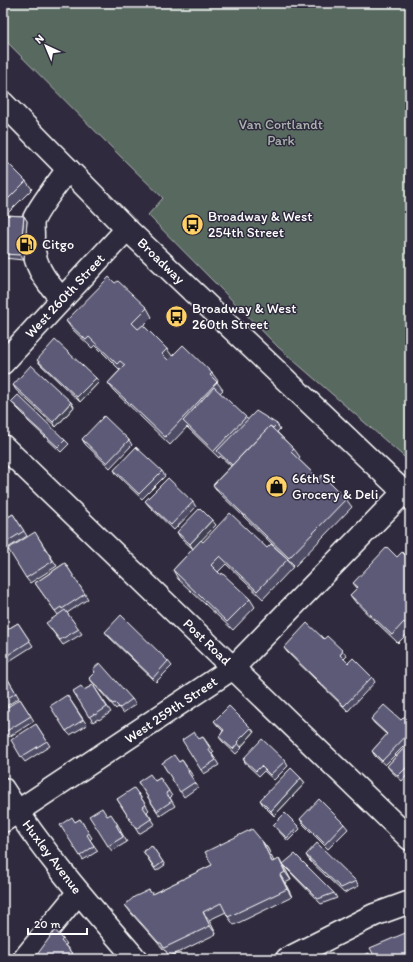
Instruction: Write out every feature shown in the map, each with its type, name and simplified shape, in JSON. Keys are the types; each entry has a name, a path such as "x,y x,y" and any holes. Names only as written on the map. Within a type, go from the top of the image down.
{"street":[{"name":"Broadway","path":"3,103 127,229 407,495"},
{"path":"62,299 41,274 32,249 33,221 68,169"},
{"name":"West 260th Street","path":"3,363 127,229"},
{"name":"Post Road","path":"3,446 410,839"},
{"name":"West 259th Street","path":"10,816 233,668 407,495"},
{"name":"Huxley Avenue","path":"3,789 10,816 136,959"},
{"path":"24,959 78,892"},
{"path":"287,959 374,914 410,902"}],"green space":[{"name":"Van Cortlandt Park","path":"3,3 410,3 410,462 278,347 148,215 163,198 3,38"}],"building":[{"path":"3,158 26,181 3,204"},
{"path":"3,215 24,216 20,255 3,254"},
{"path":"109,277 115,283 118,281 147,308 132,323 138,329 143,325 167,349 162,354 168,360 183,345 212,373 210,375 217,382 165,437 108,383 125,365 120,361 117,364 89,337 86,340 66,321"},
{"path":"55,340 96,378 77,397 37,360"},
{"path":"31,365 71,402 53,422 13,385"},
{"path":"214,387 246,417 214,451 183,421"},
{"path":"18,395 65,440 58,447 11,402"},
{"path":"256,411 277,424 273,428 270,426 232,465 217,451"},
{"path":"104,416 129,440 107,463 82,439"},
{"path":"270,426 294,449 291,452 319,479 322,475 346,499 289,558 213,485"},
{"path":"136,447 162,471 139,494 114,470"},
{"path":"168,478 193,502 171,525 145,501"},
{"path":"200,508 212,520 190,544 177,532"},
{"path":"230,513 267,548 271,544 288,559 257,591 220,556 211,565 250,599 227,622 173,570 201,540 203,542"},
{"path":"13,514 24,531 3,544 3,520"},
{"path":"35,532 53,561 26,578 8,549"},
{"path":"387,547 397,557 402,552 410,560 410,628 404,622 392,635 350,595 358,587 353,583"},
{"path":"65,563 85,594 62,609 61,607 55,611 35,583"},
{"path":"65,610 79,629 60,640 46,623"},
{"path":"121,615 168,661 153,678 105,632"},
{"path":"18,623 30,641 3,658 3,632"},
{"path":"307,623 324,639 327,636 343,651 340,655 348,663 353,658 372,677 344,706 284,648"},
{"path":"100,663 132,699 120,708 115,703 113,704 89,678 95,672 93,669"},
{"path":"6,676 16,693 3,701 3,678"},
{"path":"93,685 107,707 89,717 73,691 81,686 84,690"},
{"path":"67,695 83,720 66,731 50,706"},
{"path":"20,699 31,716 5,732 3,729 3,710"},
{"path":"384,705 401,720 406,715 410,719 410,732 382,761 372,751 387,734 371,719"},
{"path":"229,706 251,728 237,742 238,743 233,749 219,737 224,730 214,721"},
{"path":"36,724 47,741 21,757 11,740"},
{"path":"194,732 199,739 203,737 210,748 208,749 216,760 201,770 182,740"},
{"path":"262,739 285,761 270,775 261,766 256,771 243,759"},
{"path":"410,742 410,764 398,776 387,766"},
{"path":"174,755 179,762 182,760 195,782 180,792 162,763"},
{"path":"291,768 301,778 271,811 260,800"},
{"path":"150,774 155,781 160,778 169,791 166,793 172,801 157,811 138,782"},
{"path":"134,788 146,805 143,807 151,819 136,829 117,799"},
{"path":"319,799 344,824 325,844 300,819"},
{"path":"102,808 107,816 111,814 123,837 108,846 89,816"},
{"path":"285,813 298,826 287,838 273,825"},
{"path":"72,817 75,822 80,819 89,833 87,835 94,846 80,856 60,825"},
{"path":"252,829 262,841 272,862 279,859 285,872 280,875 287,889 228,917 221,903 203,912 210,926 164,948 125,905 134,897 149,890 152,894 212,865 205,852"},
{"path":"317,843 356,881 341,888 306,855"},
{"path":"152,846 163,862 155,868 143,851"},
{"path":"295,854 334,893 318,899 283,864"},
{"path":"55,930 63,939 61,941 77,959 34,959"},
{"path":"410,931 410,959 376,959 370,948"},
{"path":"369,953 372,959 355,959"}],"place":[{"name":"Broadway & West 254th Street","path":"192,224"},
{"name":"Citgo","path":"26,244"},
{"name":"Broadway & West 260th Street","path":"176,316"},
{"name":"66th St Grocery & Deli","path":"277,486"}]}
